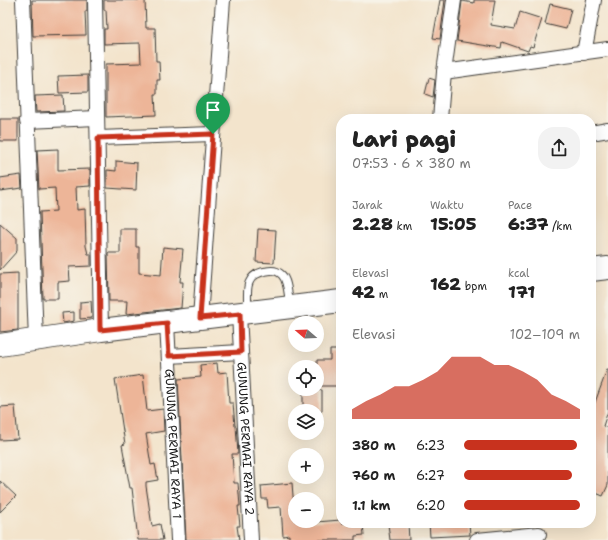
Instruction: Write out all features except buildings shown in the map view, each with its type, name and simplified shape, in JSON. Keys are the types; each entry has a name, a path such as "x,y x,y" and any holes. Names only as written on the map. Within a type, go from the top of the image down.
{"main road":[{"path":"596,269 608,268"},
{"path":"0,345 100,330 244,314 336,302"}],"street":[{"path":"23,0 36,340"},
{"path":"95,0 100,330"},
{"path":"200,318 223,0"},
{"path":"440,114 444,72 454,0"},
{"path":"584,53 594,0"},
{"path":"444,72 608,49"},
{"path":"27,121 97,118"},
{"path":"596,132 608,130"},
{"path":"98,138 213,134"},
{"name":"GUNUNG PERMAI RAYA 2","path":"244,314 241,352 251,540"},
{"name":"GUNUNG PERMAI RAYA 1","path":"167,323 178,540"},
{"path":"169,356 241,352"},
{"path":"477,540 539,534"}],"lane":[{"path":"244,314 249,281 254,274 266,271 282,274 285,279 291,308"}],"route":[{"path":"213,134 200,318 240,314 241,352 169,356 167,323 100,330 98,138 213,134"}]}
